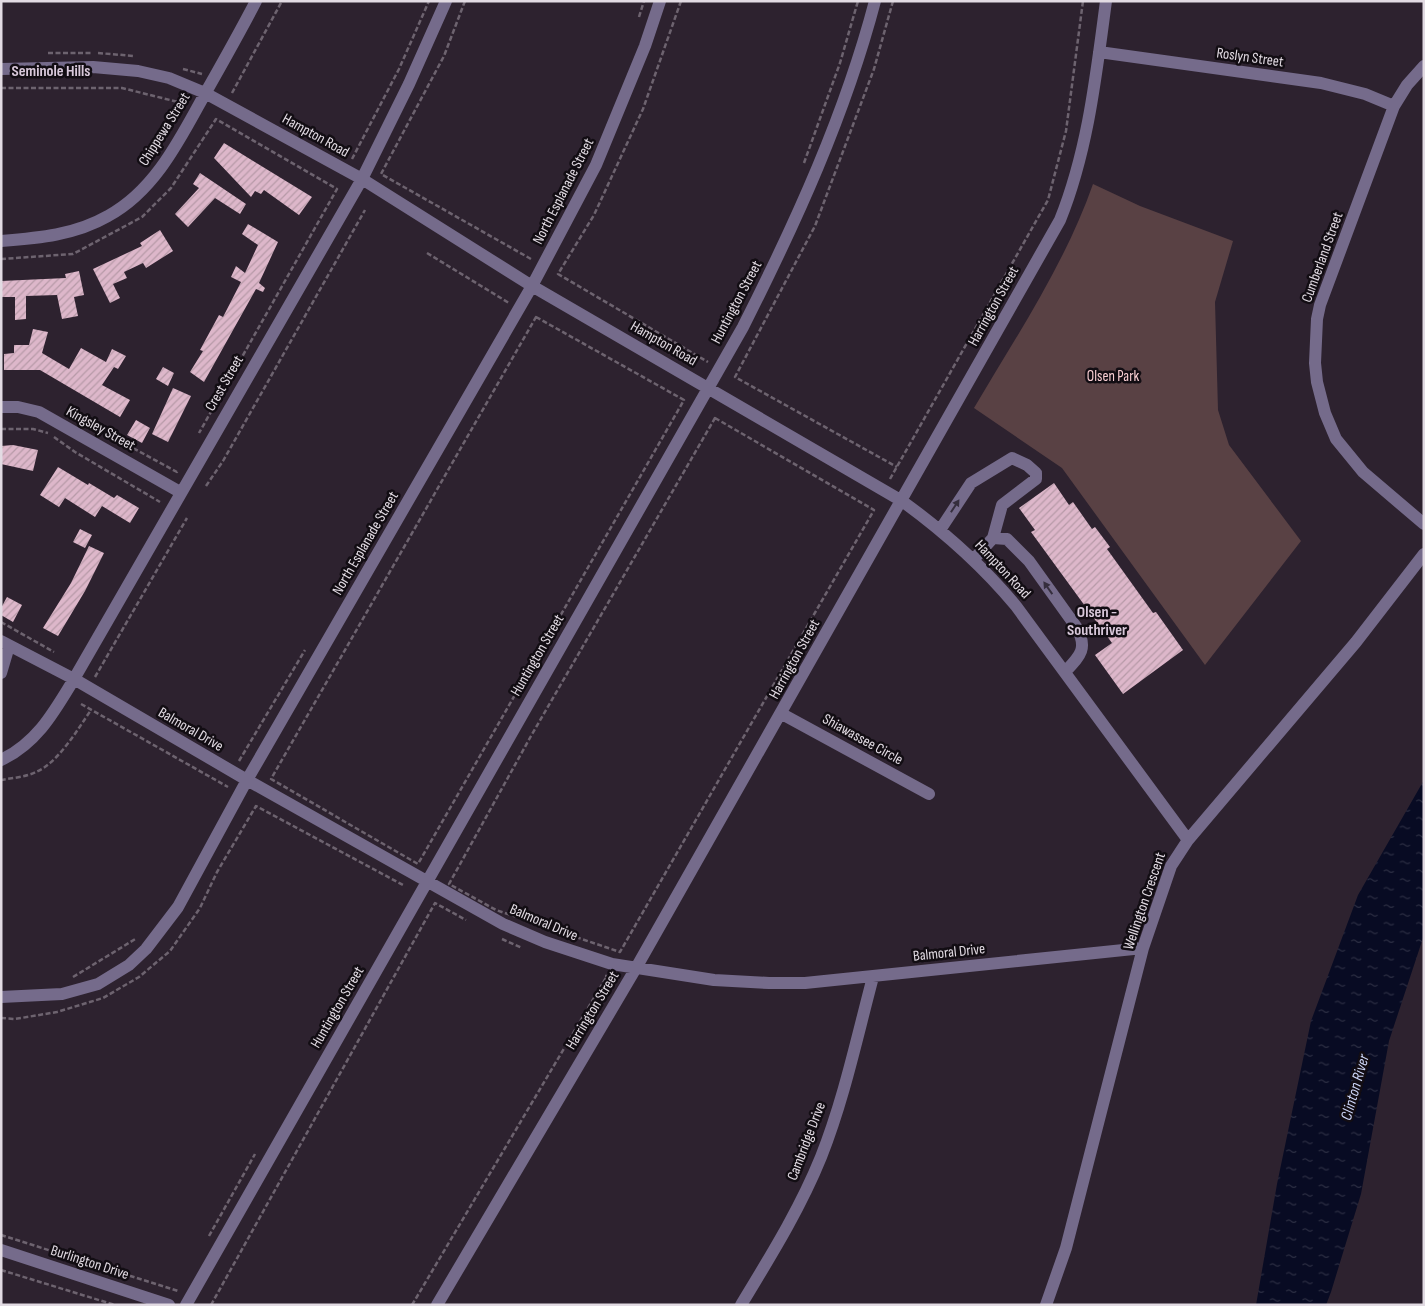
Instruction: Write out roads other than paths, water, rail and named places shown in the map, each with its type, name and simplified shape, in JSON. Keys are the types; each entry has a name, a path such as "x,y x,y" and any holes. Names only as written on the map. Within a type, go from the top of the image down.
{"street":[{"name":"Chippewa Street","path":"1,241 63,234 109,216 130,201 149,183 174,150 256,1"},
{"name":"Crest Street","path":"1,760 33,739 51,717 74,679 362,179 410,84 446,1"},
{"name":"North Esplanade Street","path":"1,997 38,996 83,989 107,979 129,965 146,949 178,906 247,780 532,286 596,165 642,54 660,1"},
{"name":"Huntington Street","path":"186,1305 747,318 802,205 834,128 875,1"},
{"name":"Harrington Street","path":"437,1305 636,968 782,714 1060,220 1079,168 1090,117 1106,1"},
{"name":"Roslyn Street","path":"1099,52 1321,83 1365,94 1394,106"},
{"name":"Cumberland Street","path":"1424,66 1407,86 1394,106 1320,305 1316,327 1315,363 1317,382 1325,413 1336,439 1362,472 1424,524"},
{"name":"Hampton Road","path":"1,68 93,67 138,71 169,78 205,93 362,179 532,286 709,387 902,501 974,559 1016,606 1188,840"},
{"name":"Kingsley Street","path":"1,407 18,407 39,412 180,492"},
{"path":"940,530 971,483 1012,458 1027,465 1036,473 1036,479 1002,505 993,538 974,559"},
{"path":"993,538 1007,539 1029,560 1077,628 1083,640 1080,655 1065,672"},
{"name":"Wellington Crescent","path":"1046,1305 1066,1248 1143,948 1171,866 1188,840 1356,642 1424,554"},
{"name":"Balmoral Drive","path":"5,644 74,679 247,780 503,924 545,942 612,964 714,980 769,983 873,977 1143,948"},
{"path":"1,673 5,644"},
{"name":"Shiawassee Circle","path":"782,714 929,794"},
{"name":"Cambridge Drive","path":"741,1305 786,1229 820,1160 849,1070 873,977"},
{"name":"Burlington Drive","path":"1,1250 169,1305"}],"water":[{"name":"Clinton River","path":"1424,780 1424,935 1389,1041 1361,1194 1331,1292 1326,1305 1256,1305 1277,1184 1311,1021 1358,895"}],"district":[{"name":"Seminole Hills","path":"51,70"},
{"name":"Olsen - Southriver","path":"1097,620"}],"park label":[{"name":"Olsen Park","path":"1113,376"}]}
